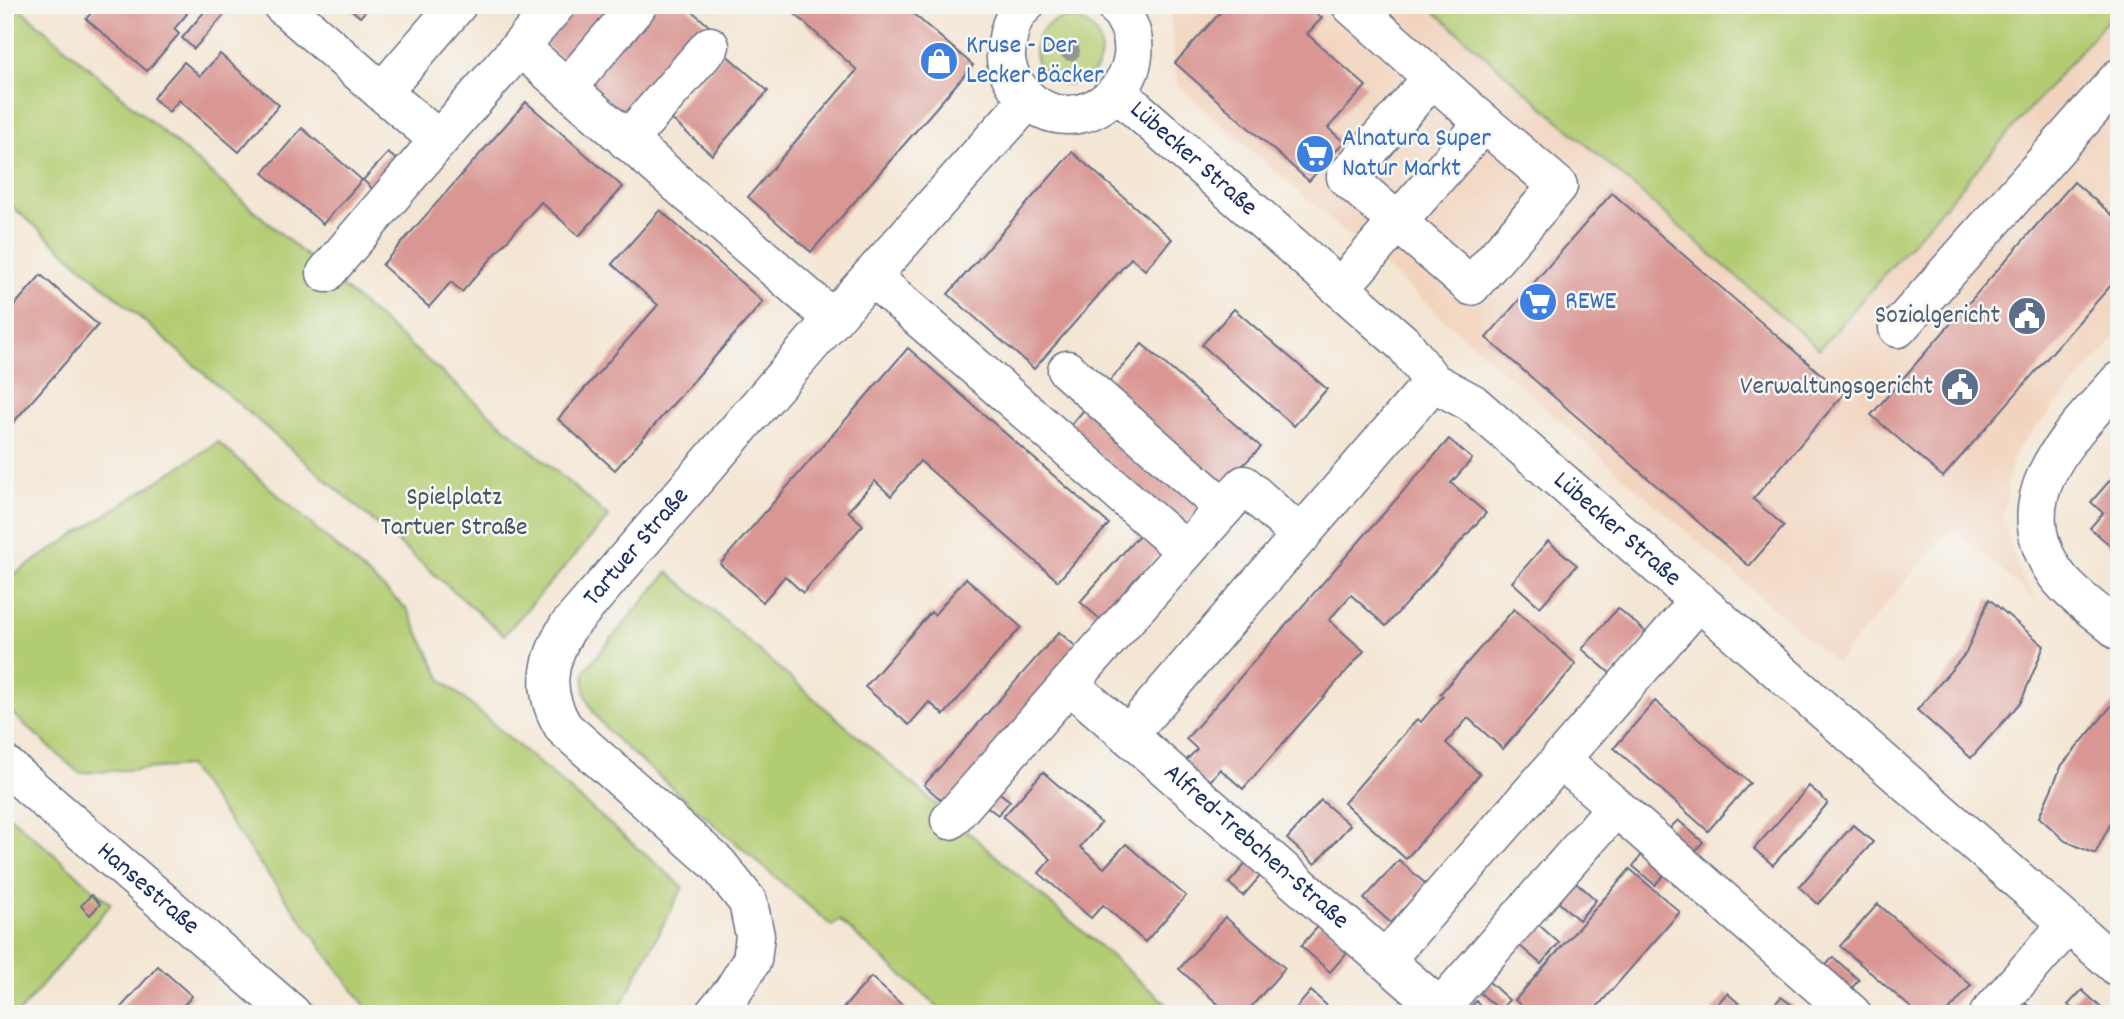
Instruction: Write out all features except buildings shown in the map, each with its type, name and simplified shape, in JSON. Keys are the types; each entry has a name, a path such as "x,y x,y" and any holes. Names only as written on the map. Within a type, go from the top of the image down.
{"street":[{"path":"282,5 439,140"},
{"path":"382,92 457,5"},
{"path":"326,273 556,5"},
{"path":"1351,5 1558,186 1471,286 1346,177 1433,78"},
{"path":"567,88 637,6"},
{"path":"1021,6 1008,32 1006,58 1014,83 1028,100 1053,113 1077,114 1099,108 1118,93 1129,73 1134,50 1129,27 1116,6"},
{"path":"627,141 710,46"},
{"path":"520,47 833,320"},
{"path":"1898,328 2119,78"},
{"name":"Lübecker Straße","path":"1118,93 1414,353 1433,382 1472,402 2119,968"},
{"name":"Tartuer Straße","path":"714,1014 733,991 752,960 755,936 748,902 718,864 564,729 549,698 548,671 567,628 871,276 1028,100"},
{"path":"1340,288 1484,122"},
{"path":"871,276 1186,551"},
{"path":"1067,370 1224,508"},
{"path":"2119,381 2052,460 2040,486 2038,516 2041,545 2053,570 2119,631"},
{"path":"1128,734 1433,382"},
{"path":"950,820 1244,485 1301,536"},
{"path":"1385,960 1699,601"},
{"name":"Alfred-Trebchen-Straße","path":"1069,684 1385,960 1438,1011 1616,807"},
{"path":"1560,759 1852,1014"},
{"name":"Hansestraße","path":"5,765 292,1014"},
{"path":"1989,1014 2068,924"}],"shaded area":[{"path":"1174,5 2119,5 2119,334 2020,446 2012,462 2003,518 2020,574 2040,604 1952,527 1836,663 1177,85 1170,10"}],"green space":[{"name":"Spielplatz Tartuer Straße","path":"5,5 16,5 609,517 504,635 5,200"},
{"path":"1427,5 2119,5 2119,7 1819,349"},
{"path":"1068,18 1081,20 1091,28 1099,38 1099,64 1091,74 1081,82 1068,84 1055,82 1045,74 1037,64 1035,51 1037,38 1045,28 1055,20"},
{"path":"218,442 407,609 442,680 683,887 616,1014 371,1014 188,766 79,773 5,707 5,588 10,577"},
{"path":"668,572 1178,1014 946,1014 839,920 832,926 618,741 597,717 588,701 585,692 585,670"},
{"path":"5,812 111,904 18,1014 5,1014"}],"place":[{"name":"Kruse - Der Lecker Bäcker","path":"939,61"},
{"name":"Alnatura Super Natur Markt","path":"1315,154"},
{"name":"REWE","path":"1538,302"},
{"name":"Sozialgericht","path":"2027,316"},
{"name":"Verwaltungsgericht","path":"1960,387"}]}
